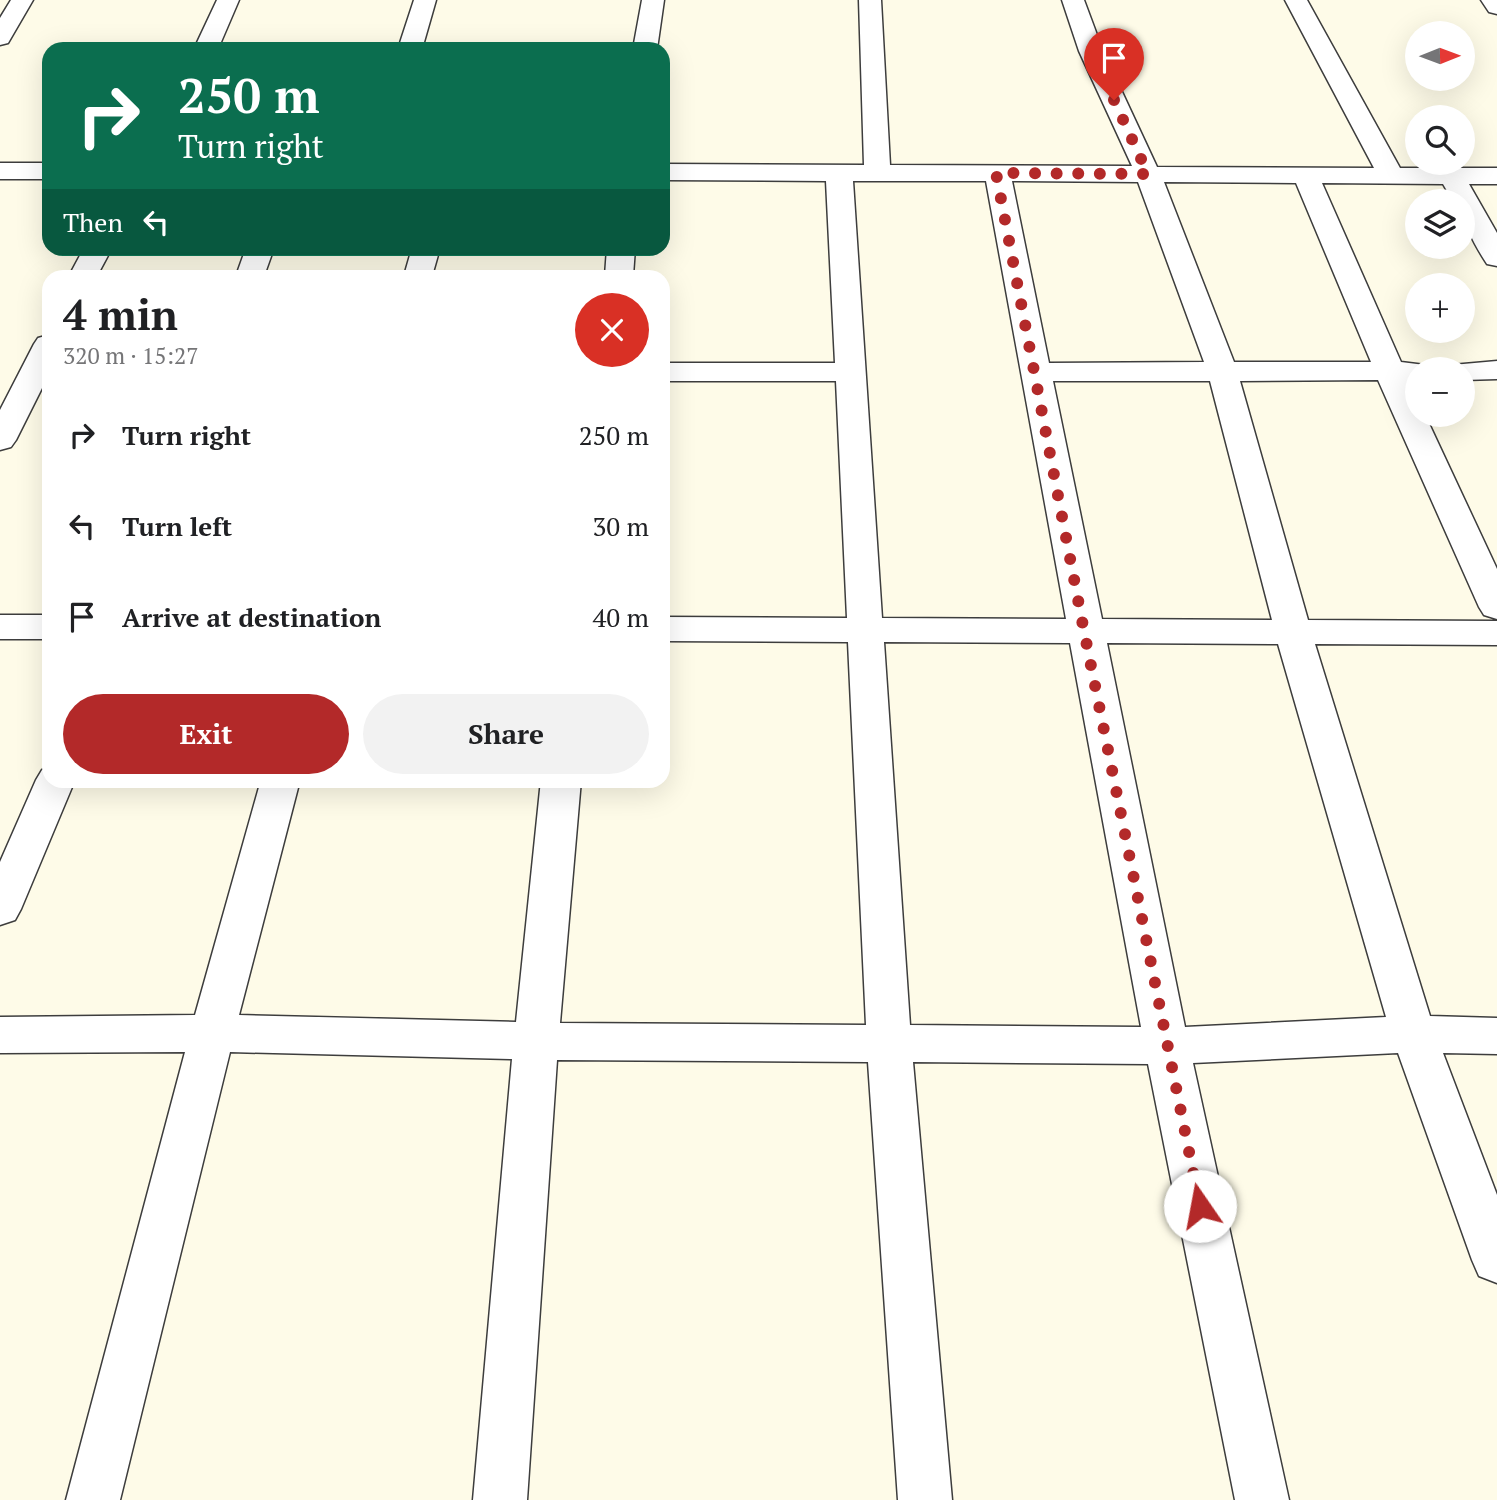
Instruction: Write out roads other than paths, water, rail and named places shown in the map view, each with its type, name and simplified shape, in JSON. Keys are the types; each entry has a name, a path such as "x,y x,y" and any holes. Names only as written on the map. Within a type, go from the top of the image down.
{"street":[{"path":"0,38 22,0"},
{"path":"209,42 228,0"},
{"path":"412,42 425,0"},
{"path":"646,42 653,0"},
{"path":"870,0 858,172 850,372 889,1043 925,1500"},
{"path":"1073,0 1091,51 1148,174 1223,373 1293,632 1413,1034 1497,1260"},
{"path":"1296,0 1390,174"},
{"path":"1492,0 1497,7"},
{"path":"0,171 42,171"},
{"path":"670,172 1497,176"},
{"path":"996,173 1167,1046 1262,1500"},
{"path":"1305,174 1404,371 1497,607"},
{"path":"1451,176 1497,258"},
{"path":"0,371 42,362"},
{"path":"0,440 42,366"},
{"path":"1475,371 1497,370"},
{"path":"1034,372 1404,371"},
{"path":"670,372 850,372"},
{"path":"0,627 42,627"},
{"path":"670,629 1497,633"},
{"path":"0,909 53,788"},
{"path":"93,1500 212,1033 279,788"},
{"path":"500,1500 536,1041 560,788"},
{"path":"0,1035 212,1033 536,1041 1167,1046 1413,1034 1497,1036"}]}
